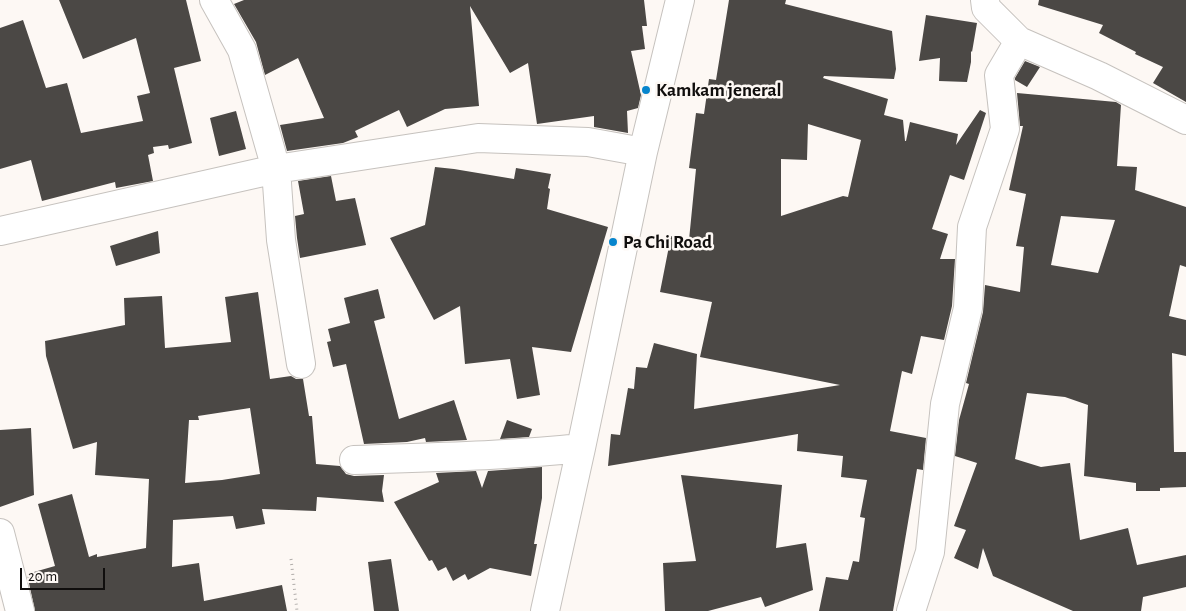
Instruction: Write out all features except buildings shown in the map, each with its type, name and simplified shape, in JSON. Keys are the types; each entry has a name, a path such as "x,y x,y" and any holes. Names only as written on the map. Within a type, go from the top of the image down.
{"street":[{"path":"214,0 242,50 276,169 281,240 301,364"},
{"path":"545,611 643,152 680,0"},
{"path":"985,0 986,8 1019,41 1099,76 1186,120"},
{"path":"911,611 930,552 945,404 968,308 972,227 1005,129 1000,75 1019,41"},
{"path":"0,231 276,169 478,138 588,142 643,152"},
{"path":"354,460 498,454 581,448"},
{"path":"0,533 20,611"}],"path":[{"path":"291,559 297,611"}],"place":[{"name":"Kamkam jeneral","path":"646,90"},
{"name":"Pa Chi Road","path":"613,242"}]}
